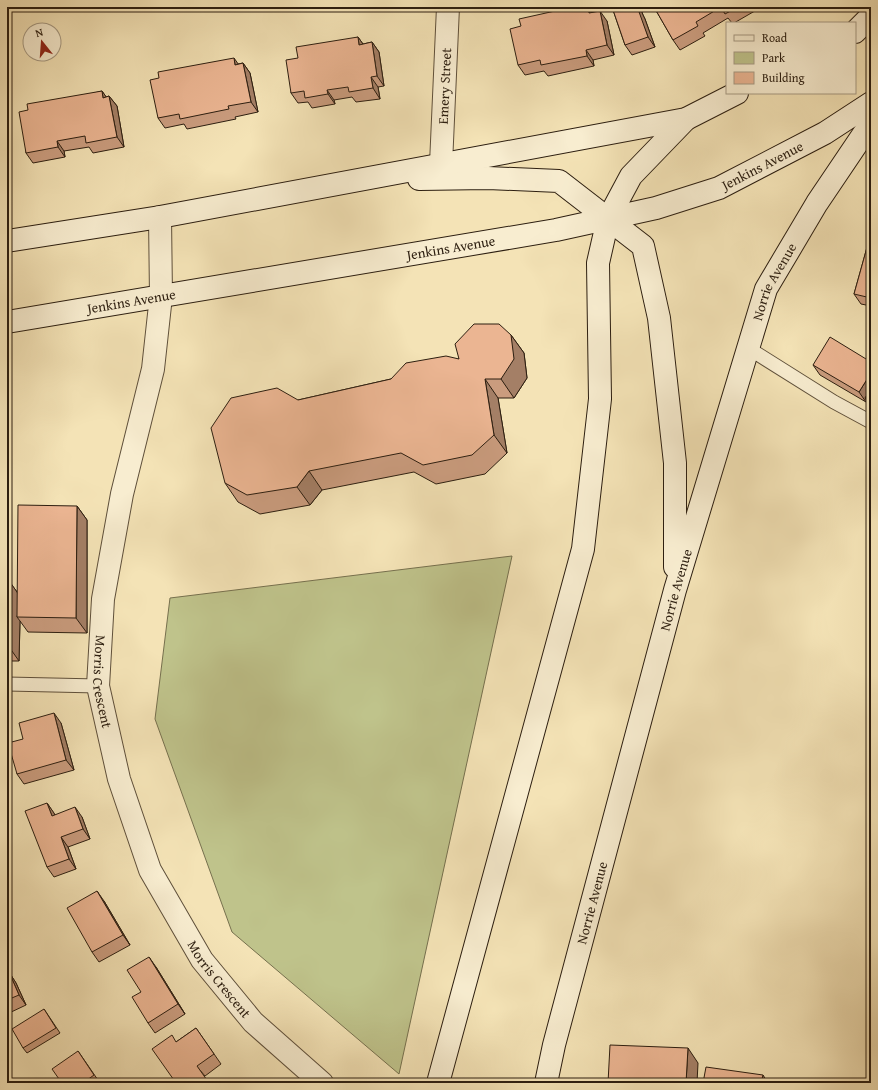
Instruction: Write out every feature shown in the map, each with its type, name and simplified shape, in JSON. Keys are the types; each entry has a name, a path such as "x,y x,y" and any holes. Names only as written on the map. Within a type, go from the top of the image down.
{"main road":[{"name":"Emery Street","path":"441,164 448,7"},
{"path":"856,31 871,16"},
{"path":"7,241 160,217 686,118 735,94"},
{"name":"Jenkins Avenue","path":"7,322 556,230 656,208 719,188 825,133 871,103"},
{"path":"438,1083 583,549 600,399 598,263 608,219 631,176 686,118"},
{"name":"Norrie Avenue","path":"546,1083 556,1037 675,590 766,289 817,203 871,123"},
{"path":"349,181 488,178 559,181 643,246 659,318 675,463 675,590"},
{"name":"Morris Crescent","path":"160,217 161,296 153,370 122,494 103,599 98,686 119,778 150,870 202,960 253,1022 322,1083"}],"lane":[{"path":"748,348 834,402 871,422"},
{"path":"7,684 98,686"}],"green space":[{"path":"512,556 399,1074 232,932 155,719 170,598"}],"building":[{"path":"573,7 588,7 589,13 600,11 607,45 586,50 587,56 541,65 540,60 518,65 510,29 521,26 519,19"},
{"path":"612,7 636,7 648,37 625,45"},
{"path":"654,7 721,7 696,22 698,26 673,40"},
{"path":"721,7 738,7 725,14"},
{"path":"358,37 359,45 372,42 377,76 371,77 373,88 349,92 348,87 327,90 328,94 305,98 304,91 291,93 286,60 298,58 296,47"},
{"path":"234,58 235,65 243,63 251,102 228,106 229,109 180,119 179,114 158,118 150,80 159,78 158,72"},
{"path":"102,91 103,98 109,96 117,137 86,143 85,136 57,141 58,147 26,153 19,112 28,110 27,104"},
{"path":"871,233 871,298 854,294"},
{"path":"474,324 499,324 511,335 514,359 501,379 485,379 494,435 472,455 423,465 401,453 309,471 297,487 247,495 225,483 211,428 231,398 277,388 298,400 391,379 406,363 446,356 459,359 455,344"},
{"path":"830,337 871,362 871,373 859,392 813,365"},
{"path":"871,388 871,402 865,398"},
{"path":"18,505 77,506 76,618 17,617"},
{"path":"7,579 8,579 7,602"},
{"path":"54,713 66,760 17,774 8,743 23,739 19,723"},
{"path":"47,803 52,816 75,807 83,829 61,837 69,859 47,867 25,811"},
{"path":"97,891 123,935 92,952 67,908"},
{"path":"149,957 178,1004 148,1023 132,997 141,992 127,970"},
{"path":"9,972 19,995 7,1000 7,973"},
{"path":"44,1009 56,1028 23,1048 12,1029"},
{"path":"196,1028 214,1054 197,1066 209,1083 176,1083 152,1049 172,1035 176,1042"},
{"path":"610,1045 688,1048 686,1083 608,1083"},
{"path":"78,1051 94,1075 83,1083 52,1083 59,1079 52,1069"},
{"path":"706,1067 763,1075 761,1083 703,1083"}]}
